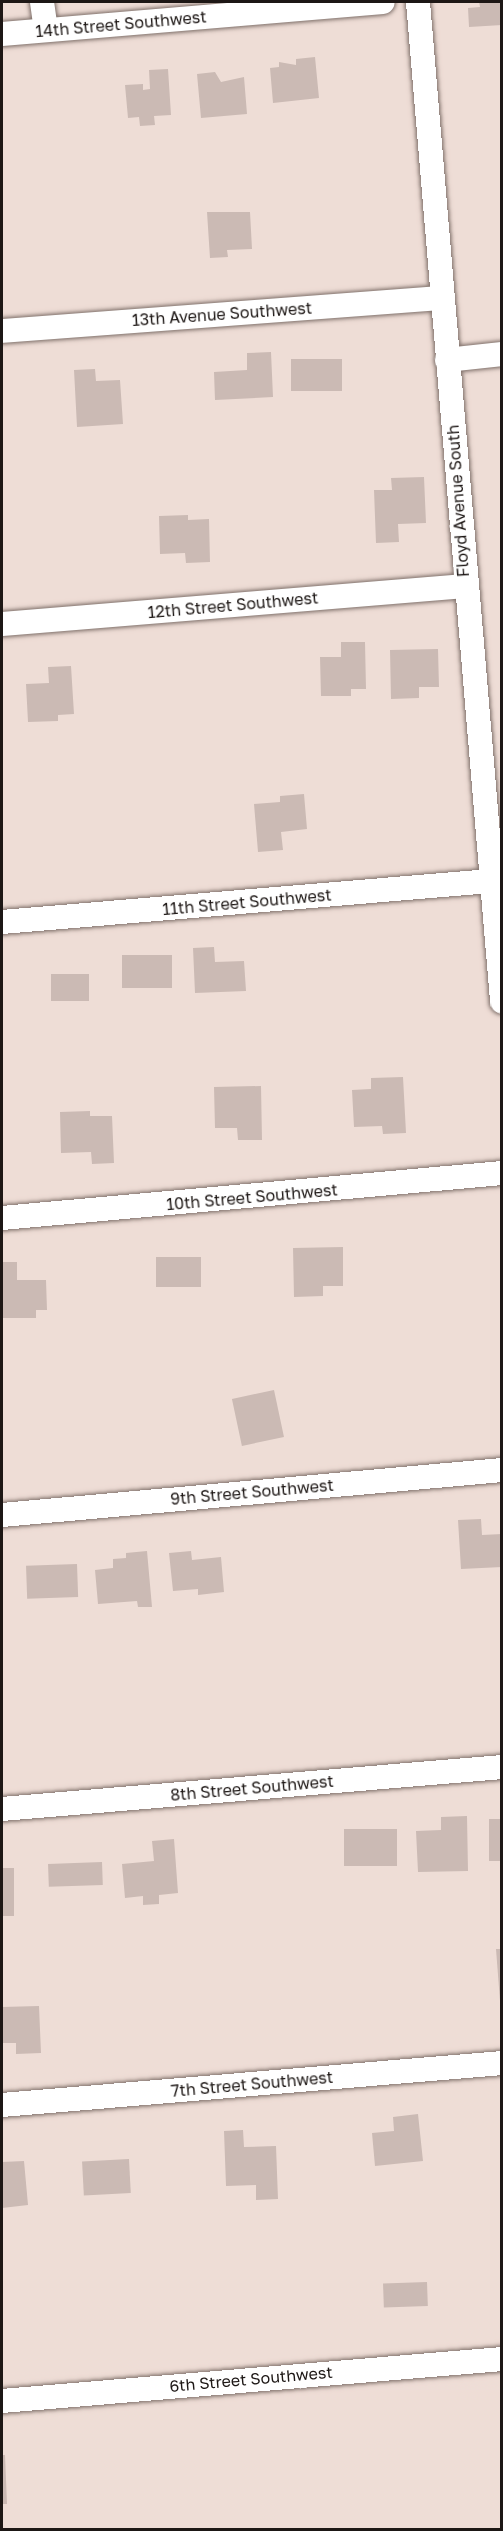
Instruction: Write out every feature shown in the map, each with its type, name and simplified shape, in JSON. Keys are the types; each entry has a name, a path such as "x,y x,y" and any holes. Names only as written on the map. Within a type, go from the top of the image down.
{"street":[{"path":"42,2 46,30"},
{"name":"14th Street Southwest","path":"2,34 383,2"},
{"name":"Floyd Avenue South","path":"418,2 501,1001"},
{"name":"13th Avenue Southwest","path":"2,331 442,298"},
{"path":"447,360 501,354"},
{"name":"12th Street Southwest","path":"2,624 465,586"},
{"name":"11th Street Southwest","path":"2,922 492,881"},
{"name":"10th Street Southwest","path":"2,1218 501,1173"},
{"name":"9th Street Southwest","path":"2,1515 501,1470"},
{"name":"8th Street Southwest","path":"2,1809 501,1767"},
{"name":"7th Street Southwest","path":"2,2105 501,2063"},
{"name":"6th Street Southwest","path":"2,2401 501,2359"}],"building":[{"path":"479,2 502,2 502,25 469,27 468,8 480,7"},
{"path":"315,57 319,98 273,103 270,68 279,67 279,62 296,65 296,59"},
{"path":"168,69 171,115 154,116 155,125 140,126 139,117 128,118 125,85 143,84 143,90 150,89 149,70"},
{"path":"215,72 221,82 244,77 247,114 201,118 197,74"},
{"path":"207,212 250,212 252,249 227,250 228,257 210,258"},
{"path":"271,352 273,397 215,400 214,372 247,370 247,353"},
{"path":"291,359 342,359 342,391 291,391"},
{"path":"95,369 96,381 120,380 123,424 77,427 74,370"},
{"path":"424,477 426,523 398,524 399,542 376,543 374,490 392,490 391,478"},
{"path":"188,515 188,520 209,519 210,562 186,563 185,553 160,554 159,516"},
{"path":"341,642 365,642 366,689 351,689 351,696 321,696 320,657 341,657"},
{"path":"438,649 439,687 419,687 419,698 391,699 390,650"},
{"path":"71,666 74,714 58,715 58,721 28,722 26,684 49,683 48,667"},
{"path":"304,794 307,829 281,832 283,850 258,852 254,804 280,802 280,796"},
{"path":"214,947 215,962 244,961 246,991 195,993 193,948"},
{"path":"122,955 172,955 172,988 122,988"},
{"path":"51,974 89,974 89,1001 51,1001"},
{"path":"403,1077 406,1133 383,1134 382,1126 354,1127 352,1090 371,1089 371,1078"},
{"path":"261,1086 262,1140 238,1140 237,1128 215,1128 214,1087"},
{"path":"90,1111 90,1116 112,1116 114,1163 92,1164 91,1152 61,1153 60,1112"},
{"path":"343,1247 343,1286 323,1286 323,1296 294,1297 293,1248"},
{"path":"156,1257 201,1257 201,1287 156,1287"},
{"path":"2,1262 17,1262 17,1280 46,1280 47,1310 36,1310 36,1318 2,1318"},
{"path":"274,1390 284,1437 242,1446 232,1399"},
{"path":"481,1519 482,1535 502,1534 502,1567 461,1569 458,1520"},
{"path":"147,1551 152,1607 138,1607 137,1601 98,1604 95,1570 113,1568 113,1559 126,1558 126,1553"},
{"path":"191,1551 192,1560 221,1557 224,1592 198,1595 198,1589 173,1591 169,1553"},
{"path":"77,1564 78,1597 27,1599 26,1566"},
{"path":"467,1816 468,1871 418,1872 416,1831 441,1830 441,1817"},
{"path":"489,1819 502,1819 502,1861 489,1861"},
{"path":"344,1829 397,1829 397,1866 344,1866"},
{"path":"174,1839 178,1893 159,1895 159,1904 143,1905 143,1896 125,1898 122,1864 154,1861 152,1841"},
{"path":"102,1862 103,1885 49,1887 48,1864"},
{"path":"2,1868 14,1868 14,1916 2,1916"},
{"path":"496,1949 502,1949 502,2001 500,2001"},
{"path":"39,2006 41,2053 16,2054 16,2043 2,2043 2,2007"},
{"path":"418,2114 423,2161 375,2166 372,2133 394,2131 393,2117"},
{"path":"243,2130 244,2147 276,2146 278,2199 256,2200 256,2185 226,2186 224,2131"},
{"path":"129,2159 131,2193 84,2195 82,2161"},
{"path":"24,2161 28,2205 2,2208 2,2162"},
{"path":"427,2282 428,2306 384,2308 383,2284"},
{"path":"2,2455 5,2455 7,2504 2,2504"}]}
